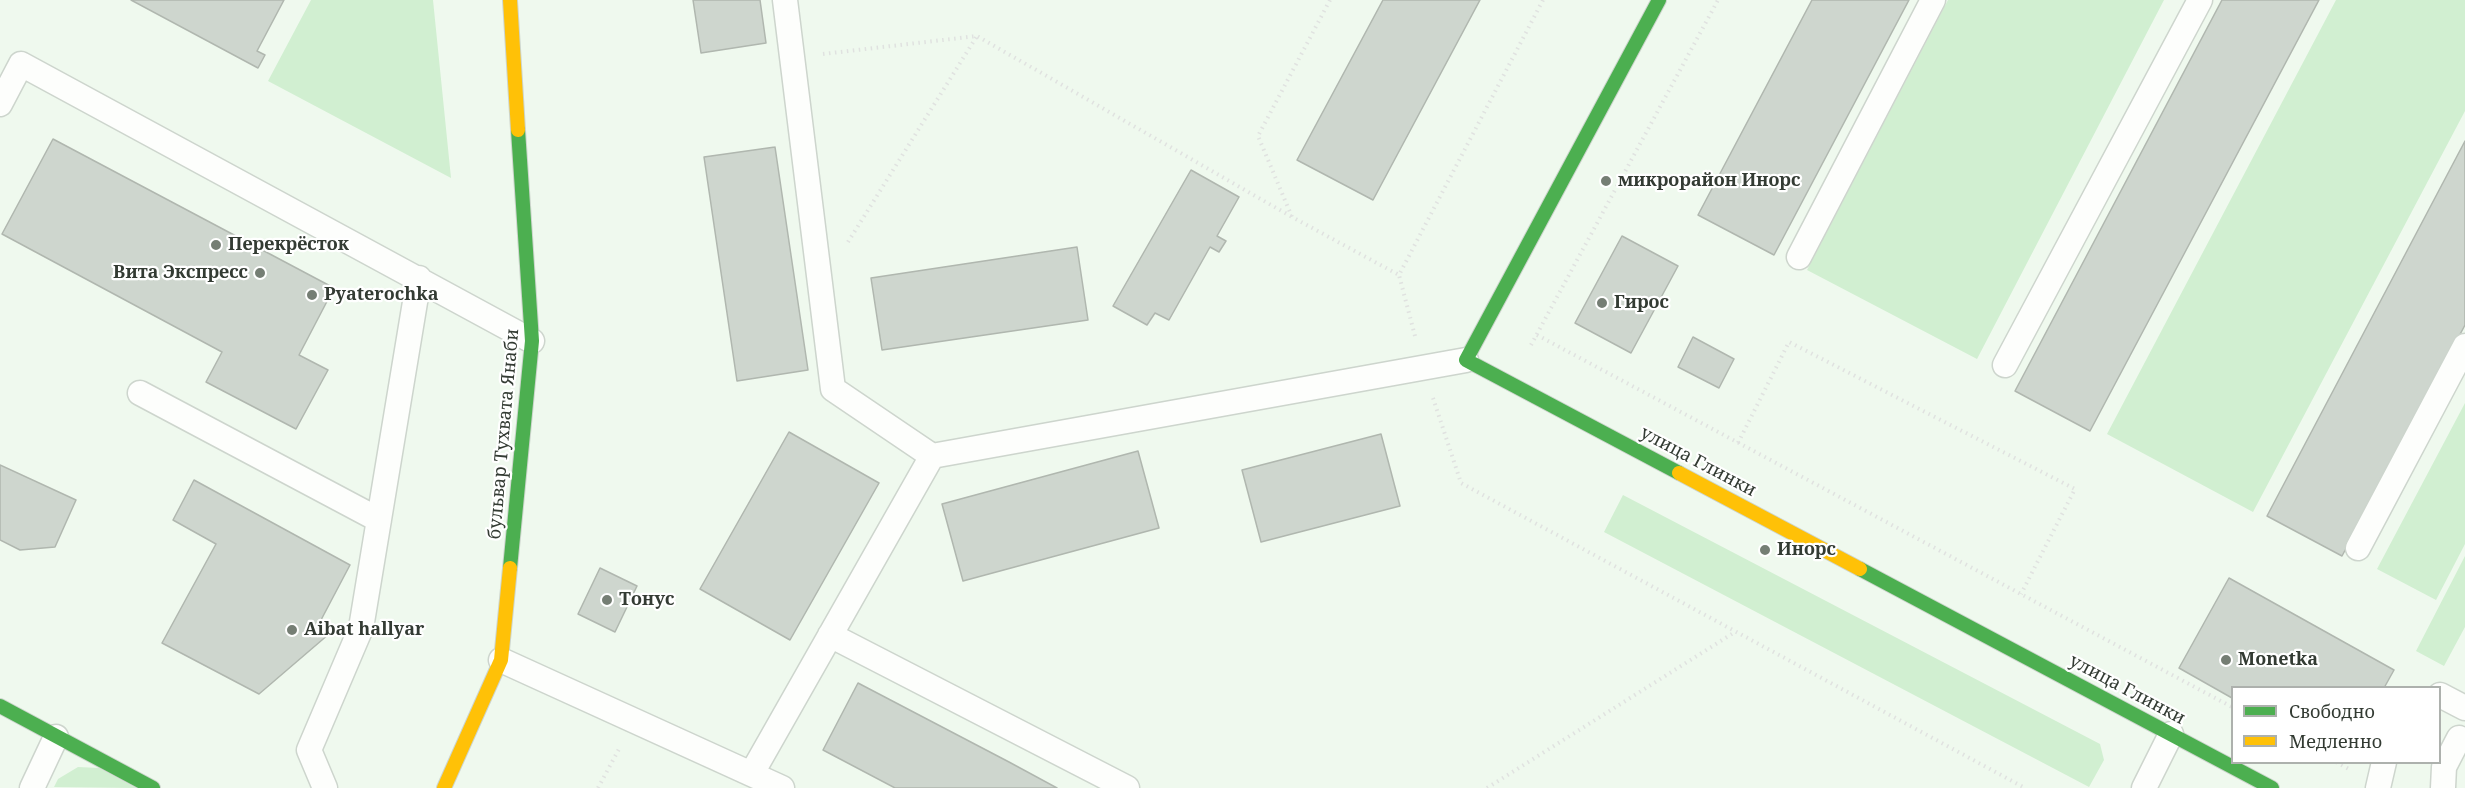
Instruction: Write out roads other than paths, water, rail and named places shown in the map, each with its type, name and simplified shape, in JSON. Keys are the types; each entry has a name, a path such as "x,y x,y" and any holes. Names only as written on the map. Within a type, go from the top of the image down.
{"street":[{"name":"бульвар Тухвата Янаби","path":"444,788 501,660 532,341 510,0"},
{"path":"1466,360 1659,0"},
{"name":"улица Глинки","path":"1466,360 2272,788"},
{"path":"0,706 153,788"}],"lane":[{"path":"785,0 833,388 932,456 1466,360"},
{"path":"1799,257 1933,0"},
{"path":"2005,365 2200,0"},
{"path":"0,104 21,64 532,341"},
{"path":"325,788 309,750 361,628 419,278"},
{"path":"2358,548 2465,346"},
{"path":"140,393 379,520"},
{"path":"752,773 932,456"},
{"path":"830,635 1127,788"},
{"path":"501,660 782,788"},
{"path":"2441,696 2465,708"},
{"path":"2144,788 2171,735"},
{"path":"2443,788 2444,767 2463,735"},
{"path":"32,788 56,737"},
{"path":"2378,788 2384,764"}],"place":[{"name":"микрорайон Инорс","path":"1606,181"},
{"name":"Перекрёсток","path":"216,245"},
{"name":"Вита Экспресс","path":"260,273"},
{"name":"Pyaterochka","path":"312,295"},
{"name":"Гирос","path":"1602,303"},
{"name":"Инорс","path":"1765,550"},
{"name":"Тонус","path":"607,600"},
{"name":"Aibat hallyar","path":"292,630"},
{"name":"Monetka","path":"2226,660"}]}
